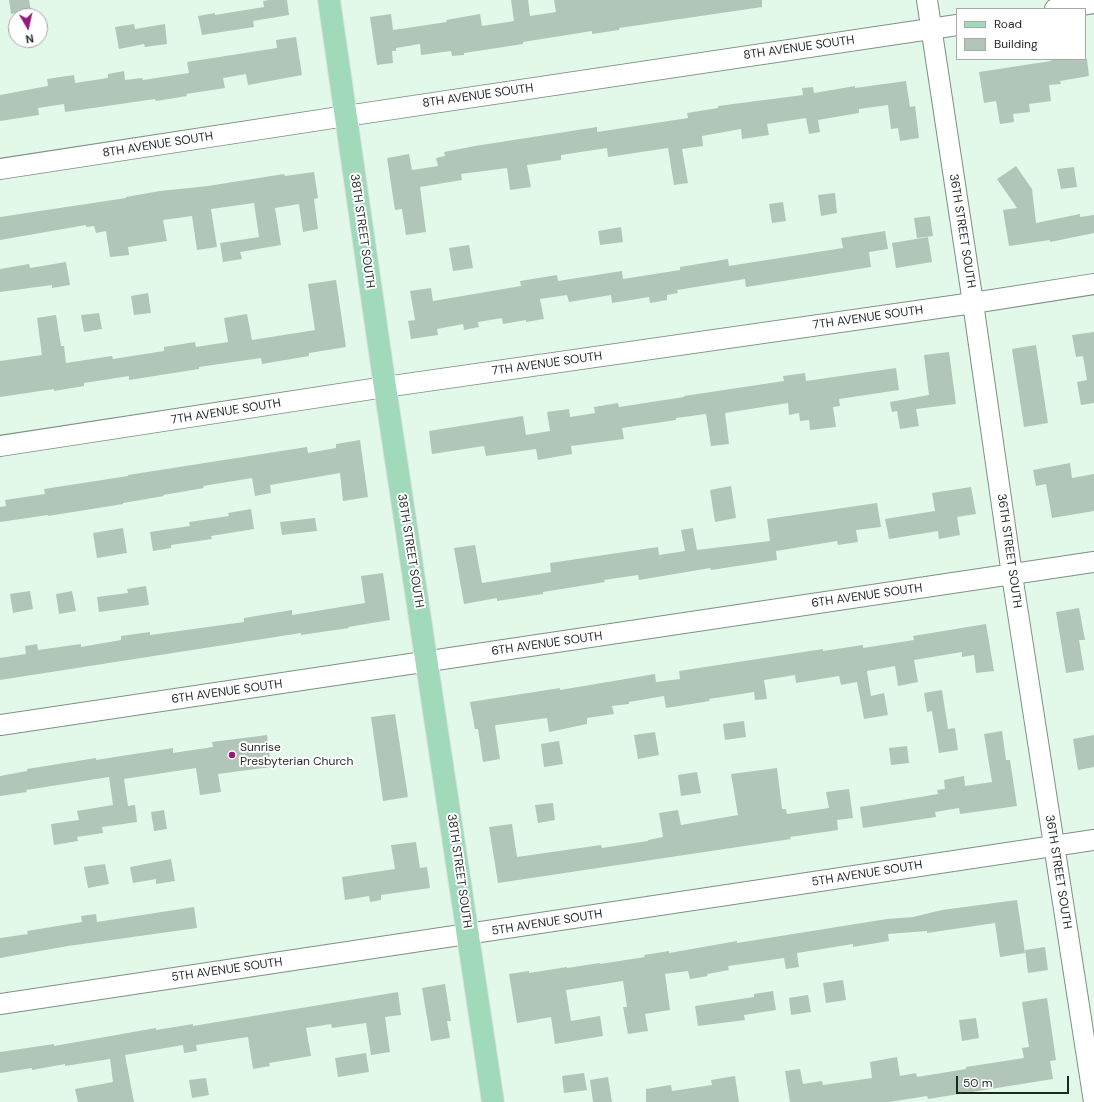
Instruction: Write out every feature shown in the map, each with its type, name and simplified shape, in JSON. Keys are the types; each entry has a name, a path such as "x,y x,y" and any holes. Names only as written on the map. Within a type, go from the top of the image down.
{"main road":[{"name":"38TH STREET SOUTH","path":"328,0 493,1102"}],"street":[{"name":"36TH STREET SOUTH","path":"927,0 1012,575 1094,1102"},
{"path":"1062,8 1094,3"},
{"name":"8TH AVENUE SOUTH","path":"0,169 956,24"},
{"name":"7TH AVENUE SOUTH","path":"0,446 1094,284"},
{"name":"6TH AVENUE SOUTH","path":"0,725 1094,562"},
{"name":"5TH AVENUE SOUTH","path":"0,1004 1094,840"}],"building":[{"path":"9,0 29,0 30,8 10,8"},
{"path":"287,0 289,15 253,21 254,27 202,35 198,16 215,13 215,15 264,7 263,1"},
{"path":"511,0 528,0 530,16 556,12 554,0 762,0 762,7 619,28 619,30 592,34 592,31 523,42 523,44 464,53 464,55 452,56 451,51 421,55 420,44 396,48 396,51 392,51 393,63 377,65 370,17 391,14 393,30 447,22 446,20 480,14 482,26 514,21"},
{"path":"134,24 135,29 165,24 167,44 145,47 144,44 119,49 115,27"},
{"path":"296,37 302,75 248,85 246,74 223,78 225,88 186,94 187,96 65,112 64,104 38,108 39,115 0,121 0,95 48,86 47,79 74,75 75,83 108,78 108,74 124,71 125,80 142,78 143,80 189,73 187,62 277,48 276,40"},
{"path":"1087,59 1089,76 1060,81 1061,84 1049,85 1051,101 1029,104 1030,112 1013,114 1014,122 1000,124 996,101 984,103 979,72 1051,61"},
{"path":"906,81 910,107 915,106 919,138 900,141 898,128 891,129 888,105 859,109 859,113 818,120 820,132 809,134 806,118 767,124 769,135 742,139 741,129 702,136 703,146 682,149 688,183 674,185 668,148 608,157 607,148 561,155 561,160 527,165 531,187 510,190 507,168 461,174 462,180 420,187 426,232 406,235 402,209 395,210 387,158 409,154 412,170 438,166 436,158 445,156 444,152 475,146 597,127 597,132 688,118 687,113 718,108 718,106 803,95 802,88 813,87 814,93 855,86 855,88"},
{"path":"1016,166 1032,189 1036,223 1080,214 1080,217 1094,215 1094,233 1050,242 1050,240 1009,246 1003,210 1017,208 997,179"},
{"path":"1074,167 1077,187 1061,189 1057,169"},
{"path":"314,172 318,198 314,199 318,229 303,232 299,204 275,208 281,245 240,252 242,259 223,262 220,243 259,237 254,203 211,209 217,247 197,250 192,216 163,220 167,241 128,247 129,255 110,257 106,231 96,233 94,226 86,227 86,225 0,240 0,217 126,198 160,191 208,186 284,174 285,176"},
{"path":"835,193 837,213 821,216 818,195"},
{"path":"783,202 786,221 772,223 769,204"},
{"path":"930,216 933,236 917,238 914,218"},
{"path":"621,227 623,242 600,245 598,231"},
{"path":"885,231 888,249 869,252 871,267 746,287 745,279 677,290 678,293 667,295 667,300 650,303 649,297 612,303 611,295 569,302 567,295 540,299 544,319 503,324 502,318 478,322 479,327 464,330 463,324 437,329 438,335 411,339 408,321 415,320 410,291 431,288 433,301 521,286 520,281 557,275 558,281 622,271 623,279 680,270 680,267 728,259 729,266 843,248 841,238"},
{"path":"928,237 932,262 896,268 892,243"},
{"path":"469,245 473,268 453,271 449,248"},
{"path":"66,262 70,285 52,288 52,285 0,292 0,269 29,264 30,268"},
{"path":"336,280 346,347 309,353 309,356 262,364 261,358 199,367 199,369 129,380 129,376 84,383 84,386 54,391 54,389 0,397 0,361 42,355 37,318 56,315 61,346 64,346 66,363 112,356 113,359 164,351 164,347 195,342 196,347 228,342 224,318 247,314 252,340 315,330 308,284"},
{"path":"148,293 151,313 134,315 131,296"},
{"path":"99,313 102,329 84,332 81,315"},
{"path":"1094,332 1094,403 1081,405 1077,382 1087,380 1083,356 1076,357 1072,335"},
{"path":"1036,345 1048,423 1024,427 1012,349"},
{"path":"949,352 956,404 916,409 919,426 900,429 897,411 892,412 890,402 929,395 924,355"},
{"path":"896,368 899,390 839,399 840,406 833,407 836,427 810,430 809,420 800,421 799,413 789,415 788,403 725,413 729,444 711,446 706,414 622,428 624,439 571,446 572,454 538,460 536,449 486,456 484,446 432,454 429,431 523,416 526,435 550,431 547,412 569,409 570,417 595,413 594,407 618,403 619,407 784,381 783,376 805,373 806,381"},
{"path":"360,440 368,497 343,501 340,473 270,485 271,493 255,496 252,478 203,486 204,488 123,504 0,522 0,507 6,506 5,500 45,494 44,489 307,447 308,453 336,448 336,444"},
{"path":"1070,463 1072,478 1094,474 1094,511 1052,518 1046,484 1036,486 1033,470"},
{"path":"731,486 736,518 715,522 710,490"},
{"path":"971,487 976,514 957,517 960,535 939,539 938,531 889,539 885,519 935,511 932,493"},
{"path":"877,503 881,527 856,530 858,542 838,545 837,541 776,551 777,560 711,570 710,568 639,580 638,575 543,592 543,594 497,601 497,598 464,604 454,548 475,545 482,583 551,572 550,563 658,547 659,555 685,551 681,530 693,528 697,550 770,541 767,519"},
{"path":"251,509 254,529 211,536 212,539 171,545 171,548 153,551 150,532 190,526 189,522 229,516 228,513"},
{"path":"315,518 317,531 282,535 280,522"},
{"path":"123,528 127,553 97,558 93,533"},
{"path":"383,573 390,620 348,627 349,628 301,635 301,633 0,680 0,658 26,654 25,646 37,644 38,650 81,644 81,647 121,640 121,636 150,632 150,635 244,622 244,618 292,610 292,615 365,603 361,576"},
{"path":"146,586 149,605 99,612 97,597 128,593 127,589"},
{"path":"30,591 33,609 13,613 10,594"},
{"path":"72,591 76,611 59,614 56,594"},
{"path":"1079,608 1085,640 1079,640 1084,670 1066,673 1056,612"},
{"path":"986,624 994,671 976,673 974,655 962,657 962,652 914,660 918,682 898,686 895,666 867,671 871,696 884,693 888,715 864,719 857,682 841,685 839,676 796,683 795,675 764,680 767,699 755,700 754,692 666,708 664,696 629,702 629,704 612,706 614,714 587,718 587,724 549,732 547,718 496,725 500,759 483,762 478,729 475,729 470,702 560,688 560,690 655,674 656,682 680,679 679,671 823,649 823,651 863,645 863,648 914,640 913,636"},
{"path":"942,690 948,729 955,728 958,750 939,753 932,711 927,712 924,693"},
{"path":"395,714 408,797 383,801 371,717"},
{"path":"744,721 746,737 725,740 723,724"},
{"path":"1002,731 1006,760 1010,760 1017,806 960,814 959,808 935,812 936,817 863,828 860,807 938,794 937,790 945,789 944,780 964,776 965,786 992,782 984,734"},
{"path":"655,732 659,755 638,759 634,735"},
{"path":"267,735 271,767 218,774 221,792 200,795 196,768 124,779 128,806 135,805 137,822 102,827 103,833 77,837 78,841 54,845 51,824 79,820 77,811 113,805 109,777 26,790 27,792 0,796 0,776 27,771 27,769 173,748 173,753 213,747 212,742"},
{"path":"1094,735 1094,767 1078,770 1073,739"},
{"path":"559,741 563,764 544,767 541,744"},
{"path":"907,746 909,763 891,765 889,748"},
{"path":"777,768 782,809 786,809 787,814 829,808 826,792 849,789 853,818 837,820 838,830 790,837 791,839 498,883 489,827 512,824 517,857 601,845 602,848 648,841 663,837 659,813 678,810 681,825 738,815 731,774"},
{"path":"697,772 701,793 681,796 678,775"},
{"path":"553,803 555,820 538,823 535,805"},
{"path":"164,810 167,829 154,831 151,812"},
{"path":"416,842 420,868 427,867 430,888 381,895 381,900 370,902 369,896 345,900 342,877 395,869 391,845"},
{"path":"171,859 175,881 156,884 156,879 133,883 130,867"},
{"path":"105,864 109,884 88,888 84,867"},
{"path":"1017,900 1025,953 1000,957 995,923 927,933 927,931 888,934 889,941 853,947 853,944 797,953 799,967 786,969 784,958 728,966 729,970 690,979 688,971 665,974 670,1010 645,1014 648,1031 628,1034 623,1007 627,1007 623,981 566,990 571,1021 600,1016 603,1036 555,1044 551,1017 517,1023 509,974 600,964 645,957 644,955 669,951 669,953 737,941 737,943 887,919 913,917 942,910"},
{"path":"194,907 197,928 68,946 0,958 0,938 28,934 27,931 82,922 81,916 96,914 97,922"},
{"path":"1045,947 1048,970 1028,973 1025,950"},
{"path":"843,980 846,1000 826,1003 823,983"},
{"path":"445,984 451,1021 447,1021 450,1038 431,1041 422,988"},
{"path":"773,991 776,1010 744,1015 745,1020 698,1026 695,1006 754,997 754,994"},
{"path":"398,992 401,1015 385,1017 390,1052 371,1055 366,1023 332,1028 331,1024 306,1028 311,1056 269,1063 270,1066 253,1069 248,1037 196,1045 197,1051 184,1053 183,1045 125,1055 134,1102 78,1102 75,1089 113,1082 110,1059 65,1066 65,1064 32,1070 32,1068 0,1073 0,1052 54,1044 54,1046 156,1028 156,1030 193,1024 193,1026"},
{"path":"808,995 811,1012 791,1015 789,998"},
{"path":"1047,998 1056,1060 1050,1061 1053,1079 928,1099 927,1096 889,1102 790,1102 785,1071 800,1069 803,1084 822,1081 823,1085 872,1078 870,1062 897,1057 900,1076 916,1073 917,1077 966,1069 966,1067 1024,1058 1022,1048 1029,1047 1022,1002"},
{"path":"976,1018 979,1038 962,1041 959,1020"},
{"path":"366,1053 369,1072 338,1077 335,1058"},
{"path":"584,1073 587,1090 564,1093 562,1076"},
{"path":"735,1076 739,1102 646,1102 646,1089 671,1085 672,1091 712,1085 711,1080"},
{"path":"608,1077 612,1102 593,1102 590,1080"},
{"path":"206,1078 209,1095 192,1098 189,1080"}],"place":[{"name":"Sunrise Presbyterian Church","path":"232,755"}]}
